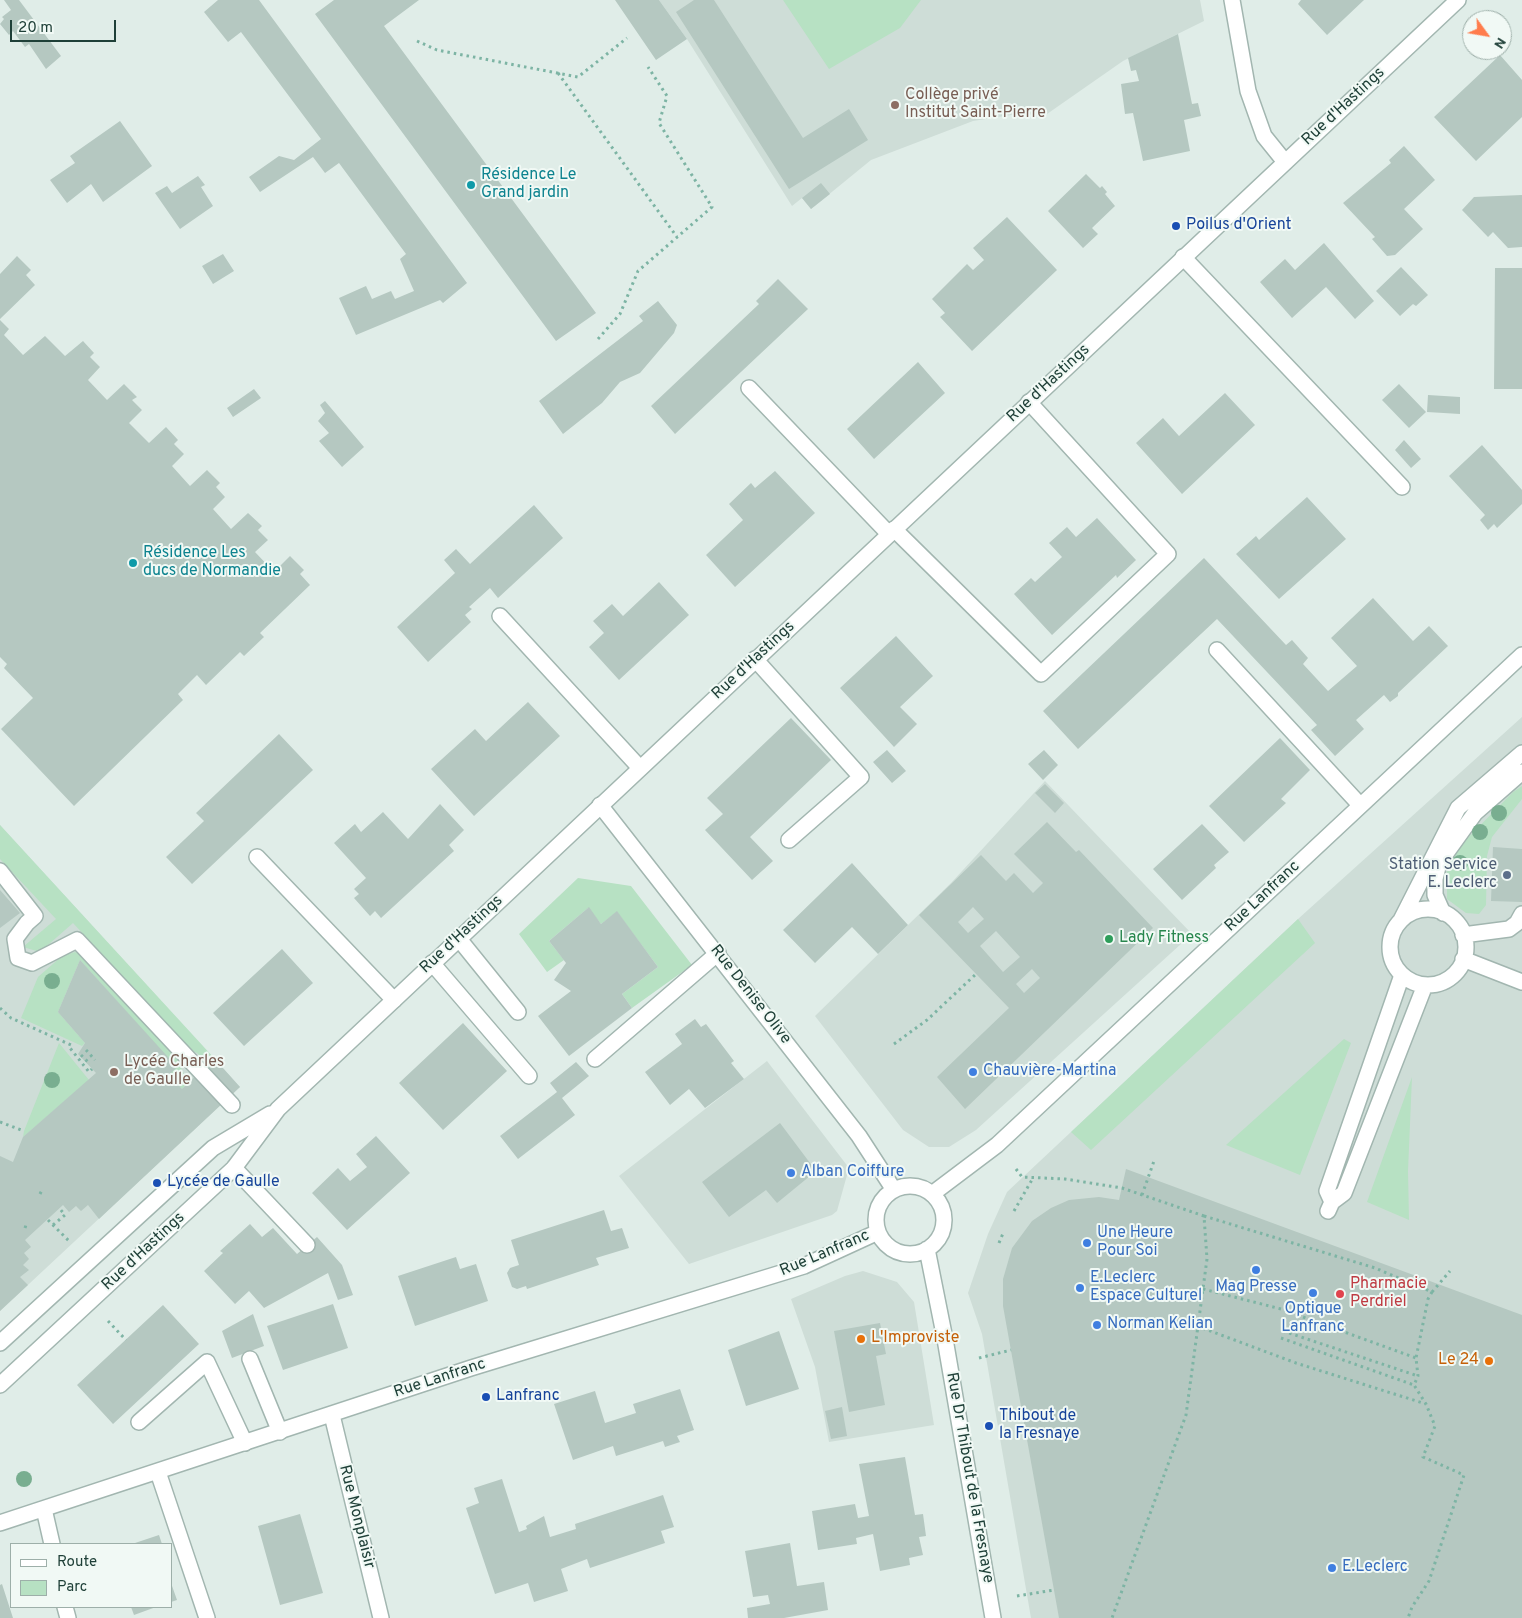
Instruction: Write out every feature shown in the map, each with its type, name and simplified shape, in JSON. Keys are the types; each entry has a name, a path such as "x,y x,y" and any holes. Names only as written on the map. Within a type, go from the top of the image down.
{"street":[{"path":"1232,0 1248,91 1264,136 1285,162"},
{"name":"Rue d'Hastings","path":"0,1386 234,1168 278,1109 1458,0"},
{"path":"1183,258 1402,486"},
{"path":"750,388 892,531 1041,674 1168,554 1029,402"},
{"path":"500,616 640,768"},
{"path":"1217,650 1360,805"},
{"name":"Rue Lanfranc","path":"932,1194 997,1145 1522,655"},
{"path":"755,660 862,777 789,840"},
{"path":"1401,920 1420,910 1443,913 1452,918 1463,935 1465,947 1463,959 1458,970 1449,978 1439,983 1416,984 1402,975 1394,965 1390,954 1390,941 1458,808 1522,753"},
{"path":"1443,913 1435,895 1435,879 1439,863 1475,813 1522,772"},
{"name":"Rue Denise Olive","path":"600,805 718,953 859,1136 894,1190"},
{"path":"257,857 394,1000"},
{"path":"0,872 35,916 15,939 18,958 32,963 77,940 232,1105"},
{"path":"1463,935 1509,929 1517,923 1522,914"},
{"path":"458,938 518,1012"},
{"path":"595,1059 718,953"},
{"path":"1463,959 1522,982"},
{"path":"432,963 529,1076"},
{"path":"1402,975 1327,1191 1330,1207 1344,1193 1425,985"},
{"name":"Rue d'Hastings","path":"0,1343 213,1148 278,1109"},
{"path":"234,1168 307,1245"},
{"path":"906,1185 920,1187 932,1194 940,1204 944,1216 943,1229 937,1241 927,1250 916,1254 904,1254 893,1250 884,1242 878,1232 876,1220 878,1208 884,1197 906,1185"},
{"name":"Rue Lanfranc","path":"0,1523 481,1366 804,1266 878,1232"},
{"name":"Rue Dr Thibout de la Fresnaye","path":"927,1250 945,1339 994,1618"},
{"path":"250,1359 280,1432"},
{"path":"139,1422 207,1362 246,1443"},
{"name":"Rue Monplaisir","path":"332,1415 381,1618"},
{"path":"158,1472 207,1618"},
{"path":"44,1509 52,1543"}],"path":[{"path":"417,41 437,50 578,77 627,38"},
{"path":"598,339 620,314 638,271 712,207 659,123 667,96 648,67"},
{"path":"558,73 677,236"},
{"path":"894,1044 927,1020 976,974"},
{"path":"0,1008 11,1018 71,1045 70,1048 89,1072 92,1069"},
{"path":"86,1050 95,1060"},
{"path":"81,1055 90,1063"},
{"path":"0,1122 24,1131"},
{"path":"1142,1195 1154,1160"},
{"path":"1016,1169 1022,1177 1090,1182 1122,1188 1204,1216 1366,1265 1432,1292"},
{"path":"1014,1211 1033,1178"},
{"path":"40,1194 42,1190"},
{"path":"53,1226 65,1215 60,1209"},
{"path":"1112,1618 1186,1415 1207,1259 1204,1216"},
{"path":"48,1220 72,1243"},
{"path":"25,1228 27,1222"},
{"path":"999,1243 1004,1230"},
{"path":"1414,1386 1418,1376 1416,1358 1428,1298 1450,1271"},
{"path":"1203,1289 1281,1308 1416,1358"},
{"path":"103,1315 126,1340"},
{"path":"1197,1326 1296,1363 1426,1404"},
{"path":"1283,1331 1418,1376"},
{"path":"1281,1338 1388,1375 1414,1386 1426,1404 1435,1426 1423,1457 1464,1475 1429,1581 1412,1607 1408,1618"},
{"path":"979,1358 1011,1350"},
{"path":"1017,1596 1054,1590"}],"shaded area":[{"name":"Collège privé Institut Saint-Pierre","path":"659,0 1200,0 1204,21 1123,61 1047,114 1011,115 973,121 871,160 811,209 802,198 792,206 687,39"},
{"path":"1522,717 1522,1618 1031,1618 982,1334 968,1293 988,1234 1007,1192 1298,919"},
{"path":"1045,781 1192,934 976,1130 949,1147 929,1147 903,1130 815,1016 951,883"},
{"name":"Lycée Charles de Gaulle","path":"0,825 240,1087 0,1311"},
{"path":"767,1061 849,1168 837,1211 832,1215 689,1264 619,1176"},
{"path":"863,1271 897,1282 914,1302 934,1425 829,1442 815,1367 791,1299 845,1276"}],"green space":[{"path":"783,0 921,0 900,28 829,69"},
{"path":"1522,786 1522,799 1492,837 1487,856 1486,905 1479,914 1466,913 1447,899 1447,872 1454,852 1513,792"},
{"path":"0,825 214,1058 208,1064 197,1053 192,1051 73,923 40,952 23,947 56,919 0,859"},
{"path":"578,878 631,886 692,965 632,1008 622,994 658,967 617,912 601,924 588,908 549,941 564,960 547,972 519,934"},
{"path":"1298,919 1315,943 1091,1150 1071,1132"},
{"path":"75,952 81,954 180,1062 182,1071 190,1081 182,1089 169,1075 176,1067 80,960 58,1012 85,1043 82,1046 21,1018 38,977 62,956"},
{"path":"1344,1039 1351,1043 1300,1175 1226,1145"},
{"path":"59,1043 89,1080 23,1137 24,1131"},
{"path":"1412,1077 1408,1171 1409,1220 1367,1202"}],"building":[{"path":"4,0 19,0 61,56 46,69 29,44 25,47 13,31 9,35 0,24 4,19 2,17 11,10"},
{"path":"218,0 259,0 467,283 443,303 440,300 356,335 339,298 366,286 372,299 391,291 395,299 414,291 400,259 406,254 339,163 325,173 313,157 260,192 249,177 279,156 294,160 321,139 241,32 228,42 204,12"},
{"name":"Résidence Le Grand jardin","path":"334,0 419,0 384,26 596,313 556,341 315,14"},
{"path":"615,0 659,0 687,39 656,60"},
{"path":"694,0 714,0 803,138 849,109 868,140 789,189 676,12"},
{"path":"1301,0 1364,0 1327,35 1298,4"},
{"path":"1178,34 1192,104 1198,103 1201,116 1184,120 1190,151 1143,161 1133,113 1125,114 1121,84 1139,81 1136,70 1131,71 1128,58"},
{"path":"1495,60 1504,60 1522,80 1522,117 1476,161 1434,117"},
{"path":"120,121 152,166 103,202 91,184 67,203 50,180 75,163 70,156"},
{"path":"1404,146 1435,180 1404,209 1423,229 1395,255 1387,256 1372,239 1375,237 1343,203 1391,163 1389,160"},
{"path":"1086,174 1100,188 1102,186 1107,192 1105,194 1115,206 1092,228 1098,234 1083,248 1048,211"},
{"path":"198,176 205,185 201,187 213,206 180,229 155,193 167,186 172,193"},
{"path":"821,183 830,194 811,209 802,198"},
{"path":"1522,195 1522,247 1508,248 1493,232 1488,237 1462,210 1474,197"},
{"path":"1007,217 1057,270 972,351 940,317 945,313 932,299 967,264 973,270 984,260 973,248"},
{"path":"1324,243 1374,301 1355,319 1326,287 1292,318 1260,282 1285,259 1295,270"},
{"path":"223,254 234,271 213,284 202,266"},
{"path":"17,256 31,270 26,275 35,285 0,319 0,274"},
{"path":"1401,267 1428,295 1416,306 1413,304 1400,316 1376,291"},
{"path":"1495,268 1522,268 1522,389 1494,389"},
{"path":"778,279 808,309 675,434 651,406 759,304 756,301"},
{"path":"658,301 677,325 674,333 640,373 620,382 602,403 563,434 539,401 643,321 639,316"},
{"name":"Résidence Les ducs de Normandie","path":"0,320 9,329 4,335 23,355 45,336 65,356 83,341 94,353 90,357 100,367 88,380 107,400 124,384 137,397 132,400 142,410 129,423 149,443 166,427 178,440 174,444 184,454 172,466 190,486 207,470 220,483 216,487 225,497 213,509 231,529 248,513 262,526 258,530 268,540 255,552 274,572 290,556 304,570 300,574 310,585 260,633 264,637 244,656 240,652 206,685 197,675 178,694 183,700 74,806 1,729 33,698 4,668 7,664 0,657"},
{"path":"918,362 945,393 874,459 847,429"},
{"path":"1399,384 1426,412 1409,428 1382,400"},
{"path":"254,389 261,398 233,417 227,408"},
{"path":"1225,393 1255,425 1182,494 1136,443 1163,418 1179,436"},
{"path":"1428,395 1460,397 1460,414 1427,412"},
{"path":"325,401 364,447 342,467 319,441 329,433 318,421 325,413 320,405"},
{"path":"1404,440 1421,459 1411,468 1395,450"},
{"path":"1482,445 1522,490 1522,504 1497,528 1494,524 1488,530 1480,520 1485,515 1449,476"},
{"path":"775,471 815,513 735,587 706,555 743,520 729,504 751,483 755,488"},
{"path":"1307,497 1346,539 1279,599 1236,554 1256,536 1259,540"},
{"path":"534,505 563,538 498,598 490,588 469,607 472,609 465,615 471,622 428,662 397,627 455,573 444,560 456,549 470,564"},
{"path":"1097,518 1136,560 1117,578 1116,575 1052,635 1014,594 1031,578 1035,582 1062,557 1049,543 1067,527 1076,537"},
{"path":"1204,558 1286,645 1292,640 1308,658 1303,664 1328,691 1357,666 1331,638 1373,598 1413,641 1429,626 1448,646 1398,693 1398,696 1390,702 1384,695 1356,720 1364,729 1335,756 1311,730 1317,725 1217,619 1078,749 1043,711"},
{"path":"659,582 689,615 619,680 589,647 604,633 593,621 612,604 623,616"},
{"path":"896,636 933,676 900,707 917,724 894,747 840,688"},
{"path":"528,702 560,736 474,816 431,769 475,729 486,741"},
{"path":"791,718 831,760 750,837 773,861 752,880 705,830 723,814 707,798"},
{"path":"279,734 313,770 192,884 166,857 204,821 196,813"},
{"path":"1280,738 1310,770 1281,799 1286,803 1244,842 1209,806"},
{"path":"887,750 906,771 892,783 873,762"},
{"path":"1044,750 1058,765 1043,780 1028,764"},
{"path":"1045,784 1064,803 1055,813 1035,793"},
{"path":"440,804 464,830 449,845 454,851 381,918 375,911 370,916 354,898 359,894 354,889 366,878 334,843 355,824 361,832 383,812 408,839"},
{"path":"1047,822 1076,852 1079,850 1153,928 965,1109 937,1077 1009,1008 919,915 981,855 1006,881 1014,873 1033,893 1043,883 1014,854","holes":["973,907 984,919 968,933 958,922","996,931 1020,957 1003,972 980,946","1032,969 1040,978 1024,993 1016,984"]},
{"path":"1202,824 1229,852 1214,865 1216,868 1182,900 1153,869"},
{"name":"Station Service E. Leclerc","path":"1493,847 1522,849 1522,902 1491,901"},
{"path":"852,863 908,925 878,954 852,927 815,963 783,930"},
{"path":"0,890 20,913 0,928"},
{"path":"589,907 601,924 617,911 658,967 622,994 632,1008 569,1056 538,1016 571,991 554,980 566,963 549,941"},
{"path":"282,949 313,983 244,1046 213,1013"},
{"path":"80,960 177,1067 169,1075 182,1089 214,1058 240,1087 99,1219 88,1205 81,1211 76,1206 69,1212 63,1205 25,1240 31,1247 24,1253 29,1259 23,1265 29,1270 20,1277 28,1285 0,1311 0,1156 13,1162 23,1137 96,1073 78,1054 85,1043 58,1012"},
{"path":"695,1019 701,1027 706,1024 734,1061 731,1063 744,1079 705,1108 689,1089 670,1105 645,1072 682,1044 675,1034"},
{"path":"463,1023 507,1071 443,1130 399,1083"},
{"path":"576,1062 589,1076 562,1098 575,1115 518,1159 500,1136 557,1092 550,1083"},
{"path":"780,1123 816,1171 777,1203 766,1190 729,1217 702,1182"},
{"path":"376,1136 410,1173 347,1230 312,1193 338,1168 350,1181 367,1167 356,1154"},
{"path":"1126,1169 1522,1315 1522,1618 1059,1618 1003,1306 1003,1279 1012,1248 1032,1221 1051,1208 1069,1200 1099,1197 1119,1200"},
{"path":"604,1210 611,1231 622,1228 629,1248 596,1258 599,1265 527,1289 526,1286 517,1289 512,1287 507,1273 510,1268 519,1265 511,1240"},
{"path":"250,1224 262,1237 273,1228 297,1254 317,1237 342,1265 353,1295 338,1300 328,1273 264,1308 249,1291 235,1304 204,1271 223,1253 220,1251"},
{"path":"456,1257 460,1269 476,1264 488,1301 415,1326 398,1276"},
{"path":"333,1304 348,1348 283,1370 267,1326"},
{"path":"163,1305 199,1344 113,1424 77,1385"},
{"path":"253,1314 264,1346 232,1358 222,1331"},
{"path":"880,1323 886,1354 876,1356 885,1405 849,1412 834,1331"},
{"path":"779,1331 799,1389 746,1406 728,1350"},
{"path":"680,1389 694,1430 677,1436 680,1442 665,1447 663,1441 616,1456 613,1446 573,1460 554,1404 595,1391 605,1423 636,1413 633,1404"},
{"path":"842,1407 847,1436 831,1439 825,1411"},
{"path":"905,1457 915,1515 923,1514 926,1536 919,1537 923,1555 909,1558 910,1565 880,1571 873,1534 856,1538 857,1544 818,1550 812,1511 855,1504 858,1518 869,1516 859,1464"},
{"path":"502,1479 519,1532 527,1529 526,1526 544,1516 550,1537 576,1529 575,1524 663,1495 674,1527 661,1531 665,1543 590,1568 587,1559 561,1569 568,1591 534,1602 528,1583 495,1594 466,1508 479,1503 474,1488"},
{"path":"300,1514 323,1593 280,1605 258,1526"},
{"path":"159,1535 162,1543 135,1543"},
{"path":"790,1543 797,1586 824,1582 828,1610 784,1618 748,1618 747,1608 770,1604 768,1595 753,1597 745,1551"},
{"path":"2,1584 13,1618 0,1618 0,1585"},
{"path":"172,1586 177,1600 172,1602"},
{"path":"131,1608 153,1608 134,1615"}],"place":[{"name":"Collège privé Institut Saint-Pierre","path":"895,105"},
{"name":"Résidence Le Grand jardin","path":"471,185"},
{"name":"Poilus d'Orient","path":"1176,226"},
{"name":"Résidence Les ducs de Normandie","path":"133,563"},
{"name":"Station Service E. Leclerc","path":"1507,875"},
{"name":"Lady Fitness","path":"1109,939"},
{"name":"Lycée Charles de Gaulle","path":"114,1072"},
{"name":"Chauvière-Martina","path":"973,1072"},
{"name":"Alban Coiffure","path":"791,1173"},
{"name":"Lycée de Gaulle","path":"157,1183"},
{"name":"Une Heure Pour Soi","path":"1087,1243"},
{"name":"Mag Presse","path":"1256,1270"},
{"name":"E.Leclerc Espace Culturel","path":"1080,1288"},
{"name":"Optique Lanfranc","path":"1313,1293"},
{"name":"Pharmacie Perdriel","path":"1340,1294"},
{"name":"Norman Kelian","path":"1097,1325"},
{"name":"L'Improviste","path":"861,1339"},
{"name":"Le 24","path":"1489,1361"},
{"name":"Lanfranc","path":"486,1397"},
{"name":"Thibout de la Fresnaye","path":"989,1426"},
{"name":"E.Leclerc","path":"1332,1568"}]}
